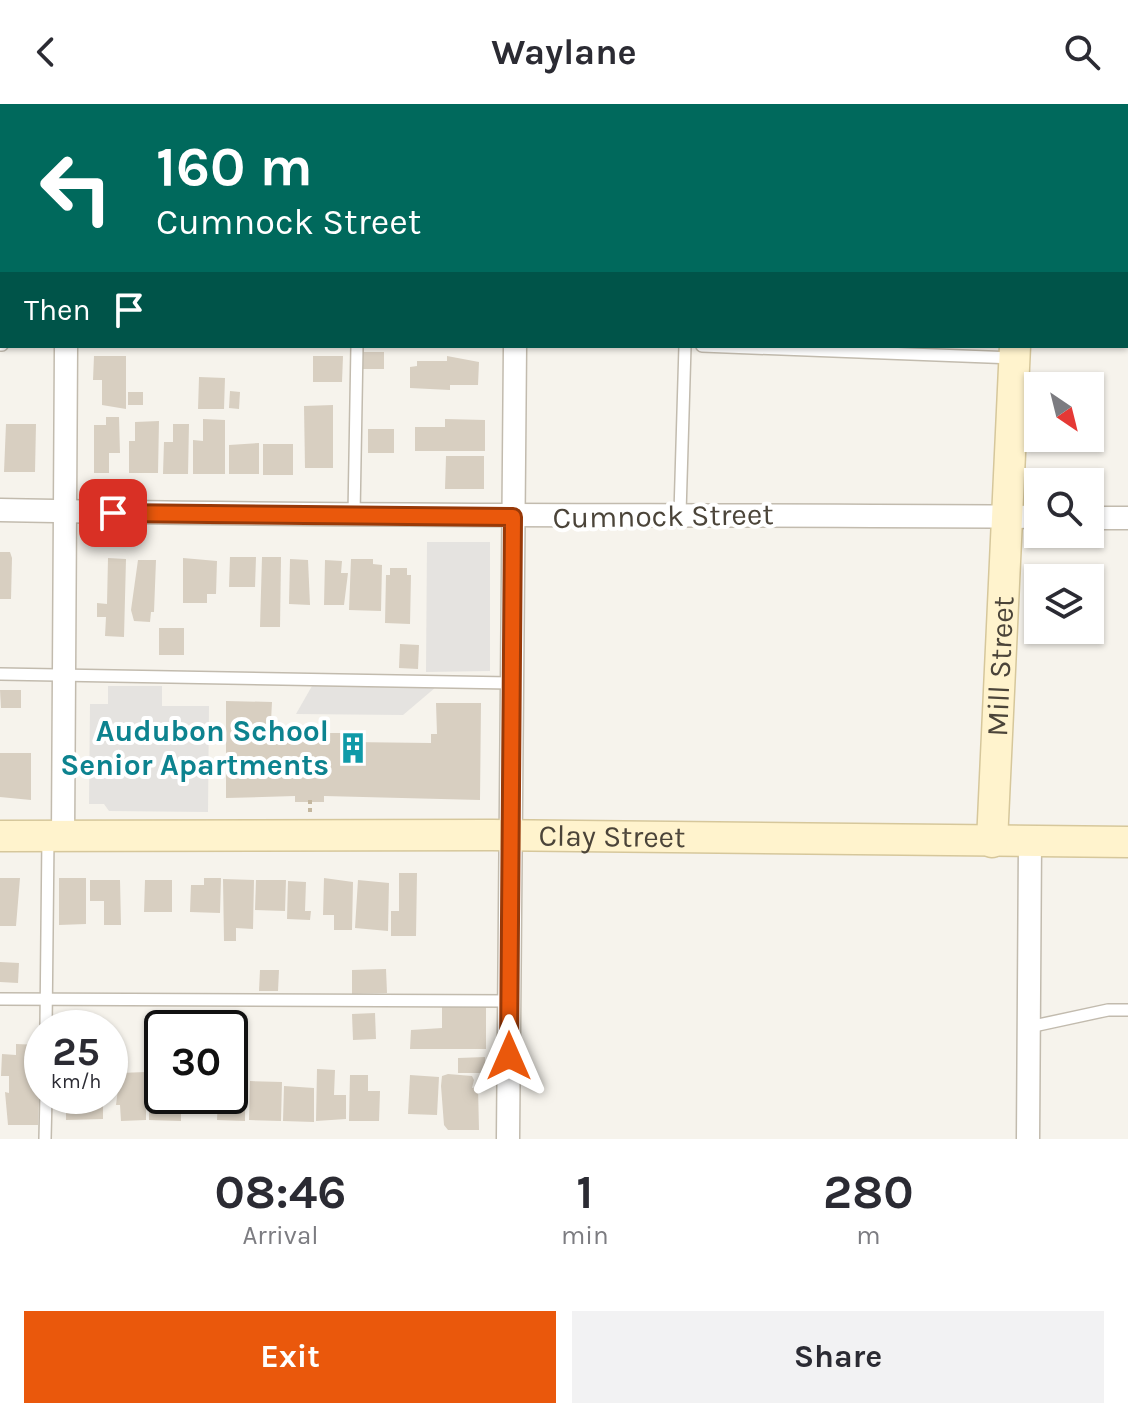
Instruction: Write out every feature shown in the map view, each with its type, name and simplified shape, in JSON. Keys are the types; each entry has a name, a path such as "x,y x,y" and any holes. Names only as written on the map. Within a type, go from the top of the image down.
{"street":[{"path":"55,837 63,675 66,348"},
{"path":"508,1139 515,348"},
{"name":"Mill Street","path":"992,842 1015,352"},
{"name":"Cumnock Street","path":"0,510 513,517 680,513 1024,517"},
{"path":"1104,518 1128,518"},
{"name":"Clay Street","path":"0,836 510,835 1128,842"},
{"path":"1028,1139 1030,842"}],"lane":[{"path":"354,515 357,348"},
{"path":"680,513 685,348"},
{"path":"806,348 1015,352"},
{"path":"0,674 511,683"},
{"path":"46,1010 55,837"},
{"path":"0,999 509,1001"},
{"path":"1029,1027 1078,1019 1108,1010 1128,1010"},
{"path":"45,1139 46,1114"}],"shaded area":[{"path":"427,542 490,542 490,671 426,672"},
{"path":"108,686 162,686 162,706 209,706 208,812 109,811 104,804 89,804 90,704 108,704"},
{"path":"312,686 436,687 403,715 296,714"}],"building":[{"path":"363,352 384,352 384,369 363,369"},
{"path":"94,356 126,356 126,409 102,405 102,380 93,380"},
{"path":"313,356 343,356 342,382 313,382"},
{"path":"447,356 479,362 478,385 450,385 450,390 410,388 410,367 417,366 417,361 447,361"},
{"path":"199,377 225,378 224,409 198,409"},
{"path":"230,391 240,392 239,409 229,408"},
{"path":"128,392 143,392 143,405 128,405"},
{"path":"333,405 333,468 305,468 304,406"},
{"path":"106,417 119,417 120,453 109,453 109,473 94,473 94,425 106,425"},
{"path":"203,419 225,420 225,474 193,474 193,440 203,441"},
{"path":"445,419 485,420 485,451 415,451 415,427 445,427"},
{"path":"159,421 158,473 129,473 129,441 135,441 135,422"},
{"path":"6,424 36,424 35,472 4,472"},
{"path":"173,424 189,424 188,474 163,474 164,442 173,442"},
{"path":"368,429 394,429 394,453 368,453"},
{"path":"259,443 259,474 229,474 229,445"},
{"path":"263,444 293,444 293,475 263,475"},
{"path":"446,456 484,456 484,489 445,489"},
{"path":"0,552 10,552 12,558 11,599 0,599"},
{"path":"230,557 256,557 255,587 229,587"},
{"path":"262,557 281,557 280,627 260,627"},
{"path":"108,558 126,559 124,637 105,636 106,617 97,617 97,603 107,604"},
{"path":"183,558 217,561 216,594 207,594 207,603 183,603"},
{"path":"290,559 308,560 310,605 289,604"},
{"path":"351,559 373,559 373,564 382,565 381,611 349,610"},
{"path":"138,560 156,560 154,612 151,612 150,622 134,621 131,610"},
{"path":"325,560 342,561 341,573 348,573 344,605 324,605"},
{"path":"390,568 407,568 407,575 411,575 410,624 385,623 386,575 390,575"},
{"path":"159,628 184,628 184,655 159,655"},
{"path":"400,644 419,645 418,669 399,668"},
{"path":"0,690 21,690 21,708 1,708"},
{"name":"Audubon School Senior Apartments","path":"226,701 272,702 270,740 315,741 316,733 350,733 349,742 431,743 431,734 437,734 436,703 481,703 480,800 324,796 324,802 295,802 295,796 226,798"},
{"path":"0,753 31,753 31,800 0,797"},
{"path":"399,873 417,873 416,936 391,936 391,911 399,911"},
{"path":"0,878 20,878 16,926 0,926"},
{"path":"59,878 86,878 86,924 59,925"},
{"path":"204,878 221,878 220,913 190,912 191,885 204,885"},
{"path":"324,878 353,882 352,930 334,930 334,915 323,915"},
{"path":"223,879 254,880 253,929 236,928 236,941 224,941"},
{"path":"90,880 120,880 121,925 104,925 104,901 90,901"},
{"path":"145,880 172,880 172,912 144,912"},
{"path":"256,880 286,880 285,911 255,910"},
{"path":"358,880 389,883 388,931 355,928"},
{"path":"288,881 306,882 305,911 311,911 310,920 287,919"},
{"path":"0,962 19,963 18,983 0,982"},
{"path":"386,969 387,993 352,994 352,970"},
{"path":"260,970 279,970 278,991 259,991"},
{"path":"442,1006 486,1006 486,1049 410,1049 411,1030 442,1028"},
{"path":"375,1013 376,1039 353,1040 352,1014"},
{"path":"16,1044 24,1044 24,1114 38,1114 38,1125 8,1125 5,1092 9,1093 9,1076 1,1076 2,1054 16,1055"},
{"path":"485,1057 485,1073 458,1073 458,1058"},
{"path":"317,1069 335,1070 334,1095 346,1095 346,1119 316,1121"},
{"path":"144,1072 146,1120 121,1121 121,1114 128,1114 128,1073"},
{"path":"350,1075 368,1075 368,1091 380,1091 379,1121 349,1121"},
{"path":"410,1075 439,1077 437,1115 408,1114"},
{"path":"442,1076 472,1076 472,1088 478,1087 479,1130 448,1130 444,1125 441,1086"},
{"path":"250,1081 282,1082 281,1121 249,1120"},
{"path":"284,1086 314,1088 314,1122 283,1121"},
{"path":"66,1114 103,1114 103,1119 66,1120"},
{"path":"149,1114 181,1114 181,1121 149,1120"},
{"path":"217,1114 245,1114 245,1121 217,1120"}],"place":[{"name":"Audubon School Senior Apartments","path":"353,748"}],"route":[{"path":"113,513 513,517 509,1056"}]}
